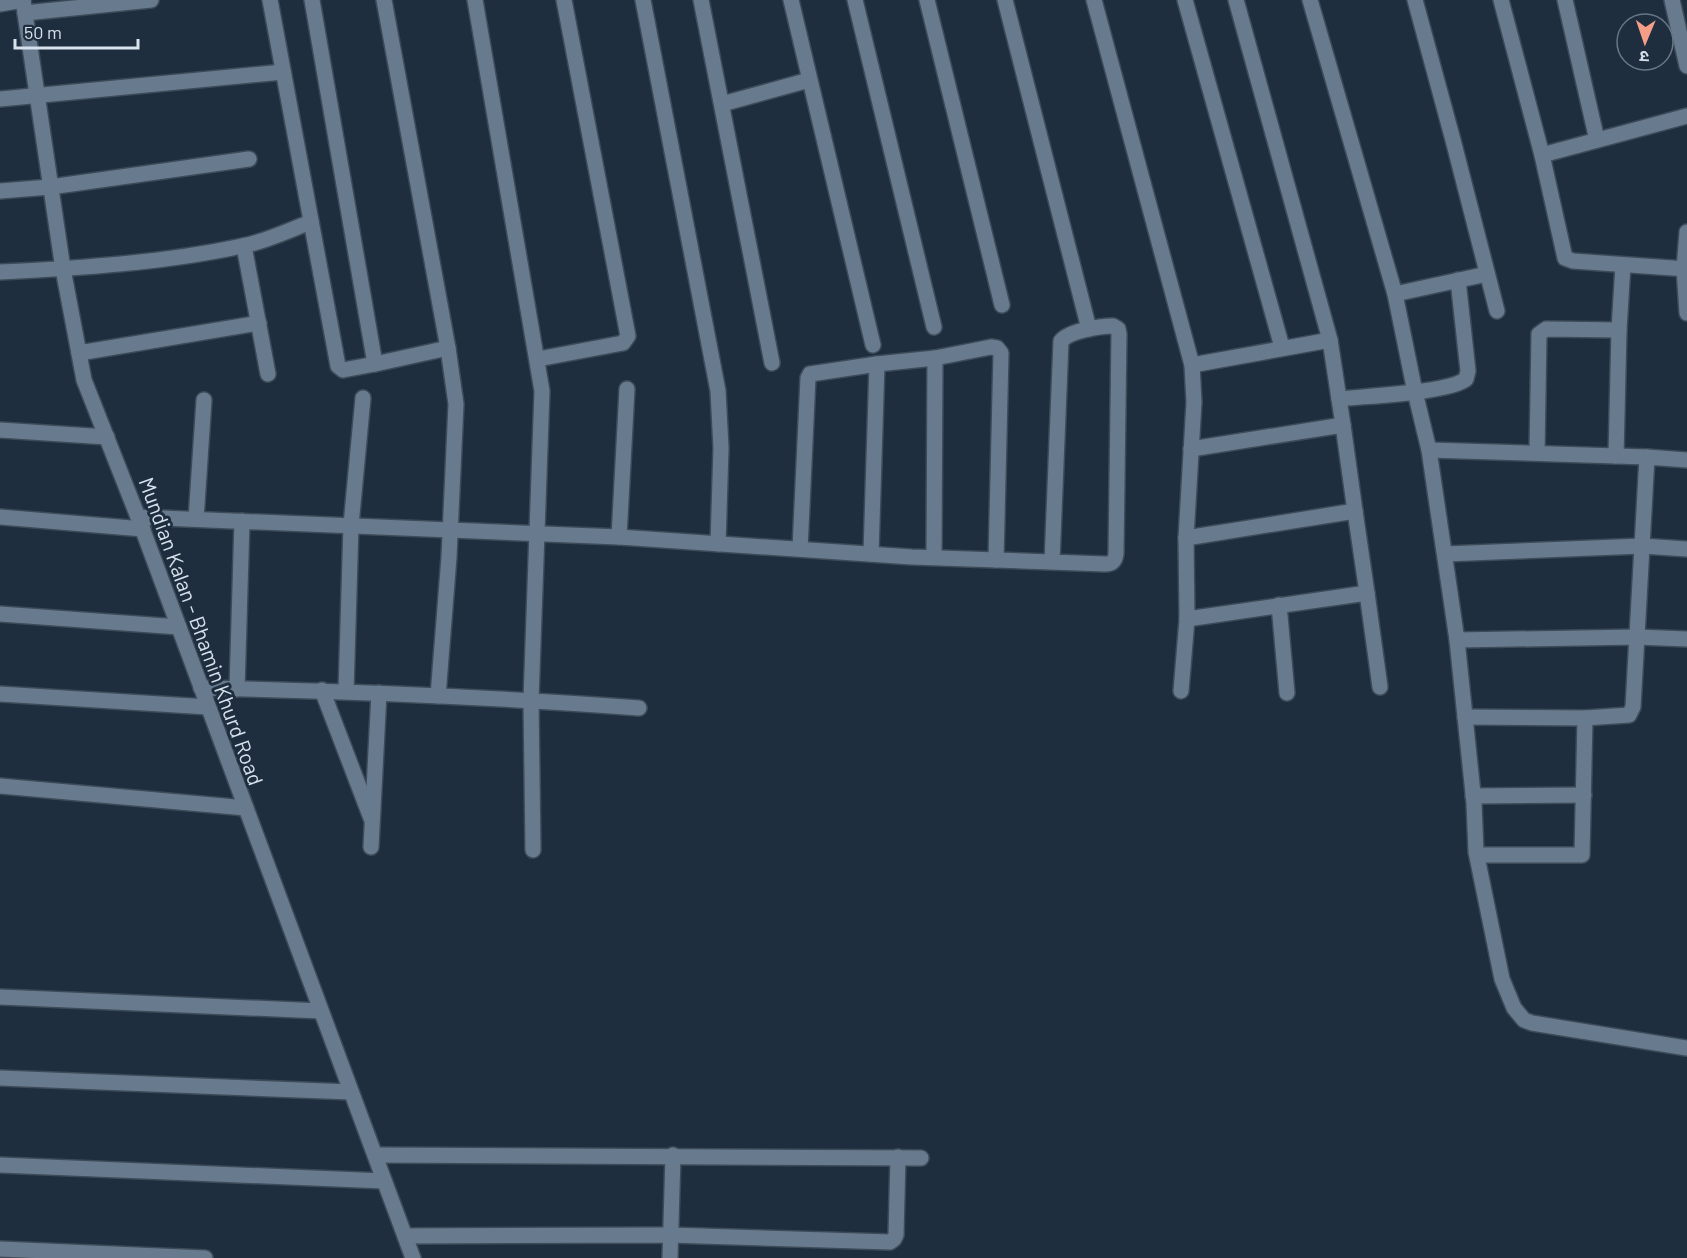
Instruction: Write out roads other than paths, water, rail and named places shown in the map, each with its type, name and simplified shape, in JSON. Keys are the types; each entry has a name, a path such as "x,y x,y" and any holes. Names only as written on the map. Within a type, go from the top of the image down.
{"street":[{"path":"0,4 151,0"},
{"path":"270,0 338,366 344,370 448,348"},
{"path":"312,0 375,364"},
{"path":"384,0 448,348 456,404 438,696"},
{"path":"475,0 543,396 531,700 533,850"},
{"path":"538,359 623,343 628,336 564,0"},
{"path":"643,0 718,391 721,448 718,544"},
{"path":"701,0 772,363"},
{"path":"791,0 873,345"},
{"path":"855,0 934,327"},
{"path":"927,0 1002,305"},
{"path":"1005,0 1089,329"},
{"path":"1094,0 1192,365 1194,383 1186,538 1187,619 1181,691"},
{"path":"1185,0 1282,347"},
{"path":"1236,0 1330,340 1380,687"},
{"path":"1310,0 1395,294 1429,450 1457,640 1477,855 1502,979 1514,1008 1524,1020 1532,1023 1687,1048"},
{"path":"1415,0 1497,311"},
{"path":"1501,0 1542,155 1565,258 1573,261 1685,269"},
{"path":"1565,0 1597,140"},
{"path":"1672,0 1687,66"},
{"name":"Mundian Kalan - Bhamin Khurd Road","path":"24,4 63,269 84,380 179,627 412,1258"},
{"path":"0,99 283,72"},
{"path":"722,104 809,80"},
{"path":"1542,155 1687,116"},
{"path":"0,191 50,187 249,159"},
{"path":"0,272 63,269 190,255 244,246 311,222"},
{"path":"1687,232 1685,269 1687,313"},
{"path":"244,246 268,374"},
{"path":"1616,456 1623,265"},
{"path":"1395,294 1487,273"},
{"path":"1338,399 1415,392 1459,384 1466,379 1468,370 1458,280"},
{"path":"79,353 259,323"},
{"path":"0,517 140,523 196,519 450,529 620,537 871,554 996,560 1105,564 1110,564 1115,558 1119,334 1118,329 1112,326 1089,329 1067,336 1061,341 1052,562"},
{"path":"1537,453 1539,334 1546,329 1619,330"},
{"path":"1192,365 1330,340"},
{"path":"800,549 809,376 812,373 935,358 991,347 998,348 1001,353 996,560"},
{"path":"934,557 935,358"},
{"path":"871,554 877,364"},
{"path":"620,537 627,389"},
{"path":"346,691 351,525 363,398"},
{"path":"196,519 204,400"},
{"path":"1191,449 1342,425"},
{"path":"0,430 107,437"},
{"path":"1429,450 1687,460"},
{"path":"1465,717 1585,718 1631,714 1647,458"},
{"path":"1186,538 1355,511"},
{"path":"237,689 242,521"},
{"path":"1444,554 1642,546 1687,549"},
{"path":"1187,619 1366,593"},
{"path":"1279,605 1287,693"},
{"path":"0,614 179,627"},
{"path":"1457,640 1637,636 1687,639"},
{"path":"201,688 346,691 639,708"},
{"path":"322,690 373,823"},
{"path":"371,847 379,693"},
{"path":"0,694 208,706"},
{"path":"1477,855 1582,855 1585,718"},
{"path":"0,786 246,808"},
{"path":"1473,796 1584,795"},
{"path":"0,997 321,1011"},
{"path":"0,1078 351,1092"},
{"path":"375,1155 921,1158"},
{"path":"670,1258 673,1155"},
{"path":"405,1236 670,1235 892,1241 896,1235 898,1157"},
{"path":"0,1165 384,1181"},
{"path":"0,1249 205,1258"}]}
